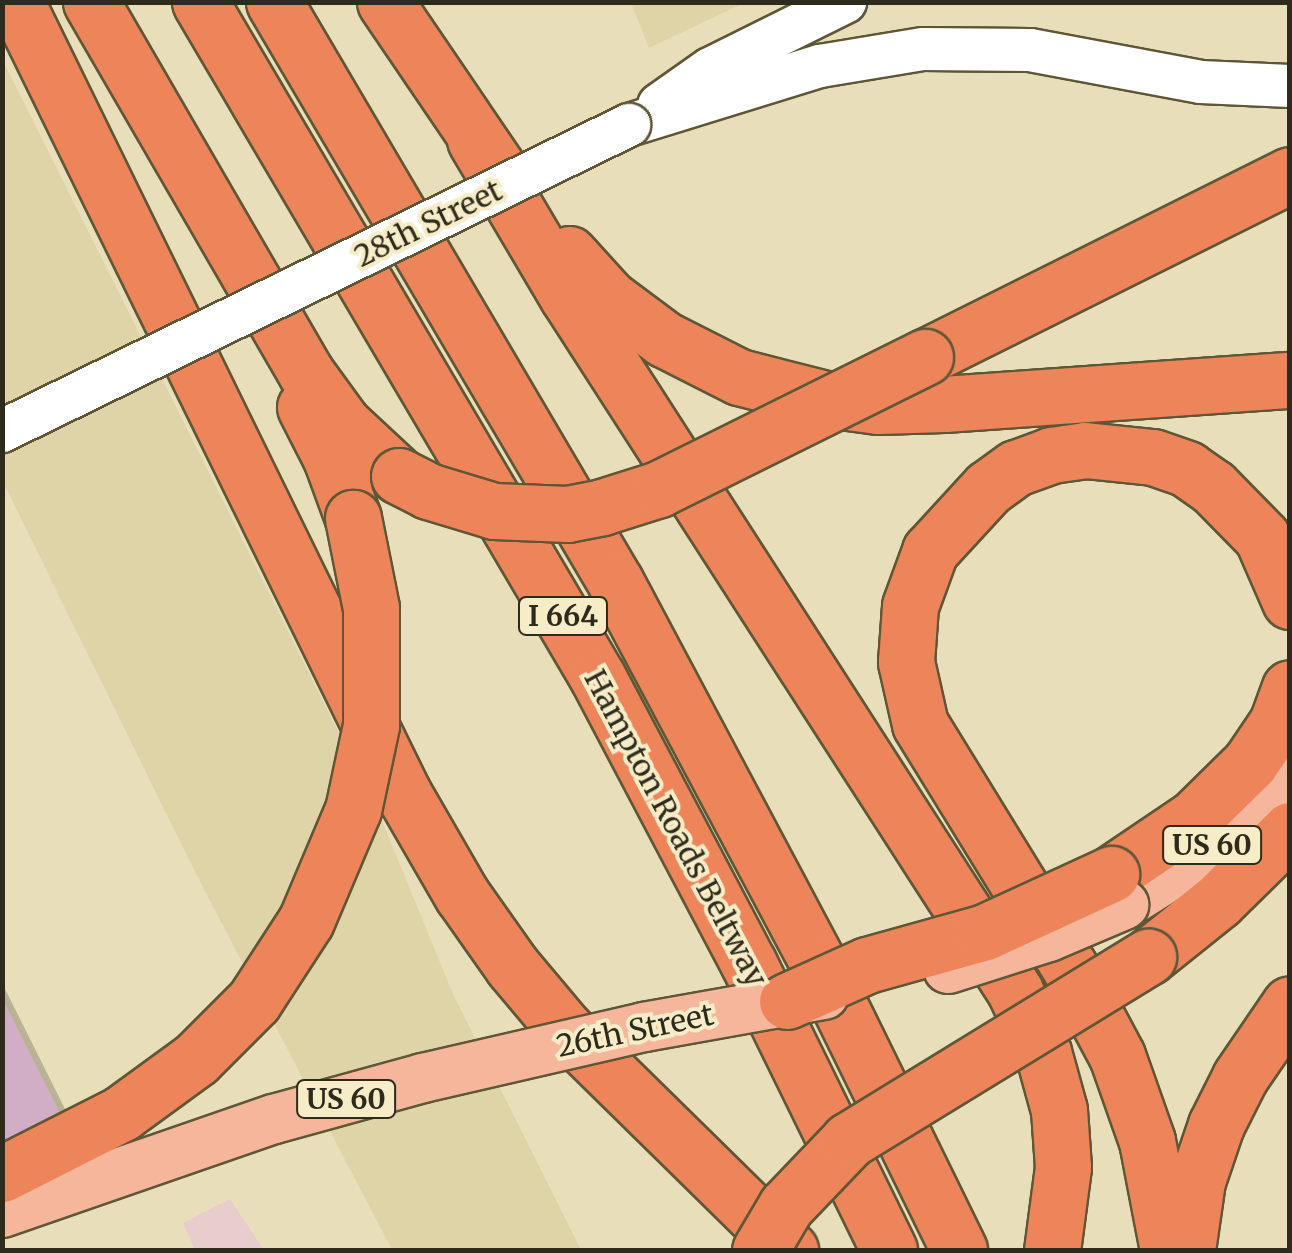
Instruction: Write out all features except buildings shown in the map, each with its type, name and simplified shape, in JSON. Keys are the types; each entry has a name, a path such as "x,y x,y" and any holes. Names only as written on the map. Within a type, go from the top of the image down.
{"highway":[{"path":"16,2 394,776 446,868 512,966 564,1028 790,1250"},
{"path":"91,2 236,260 321,396 343,424 399,476 428,491 494,512 567,514 659,489 1290,175"},
{"name":"Hampton Roads Beltway","path":"200,2 598,678 791,1048 888,1250"},
{"name":"Hampton Roads Beltway","path":"274,2 616,583 820,966 959,1250"},
{"path":"385,2 474,140 568,298 1015,991 1052,1080 1063,1147 1062,1195 1052,1250"},
{"path":"474,140 609,298 701,359 779,389 878,406 1290,380"},
{"path":"2,1174 122,1113 196,1059 254,1001 306,921 353,810 370,725 371,608 353,518 331,458 273,346 236,260"},
{"path":"1168,1250 1147,1140 1117,1056 1070,968 920,724 909,692 906,662 910,606 930,552 947,528 988,488 1016,468 1051,455 1085,450 1153,456 1213,486 1262,537 1290,601"},
{"path":"787,1001 867,965 1117,890 1250,763 1277,724 1290,688"},
{"path":"760,1250 786,1206 849,1140 1148,957 1218,901 1290,830"},
{"path":"1187,1250 1197,1180 1216,1125 1250,1060 1290,1004"}],"main road":[{"name":"28th Street","path":"2,431 630,125 710,68 845,2"},
{"path":"630,125 820,66 923,49 1030,50 1201,82 1290,86"},
{"name":"US 60","path":"1117,890 1192,862 1290,772"},
{"name":"26th Street","path":"2,1213 170,1153 328,1103 564,1044 787,1001"}],"shaded area":[{"path":"631,3 744,3 649,48"},
{"path":"2,59 378,811 453,994 581,1250 392,1250 194,870 3,482"},
{"path":"230,1199 264,1250 195,1250 183,1223"}]}
